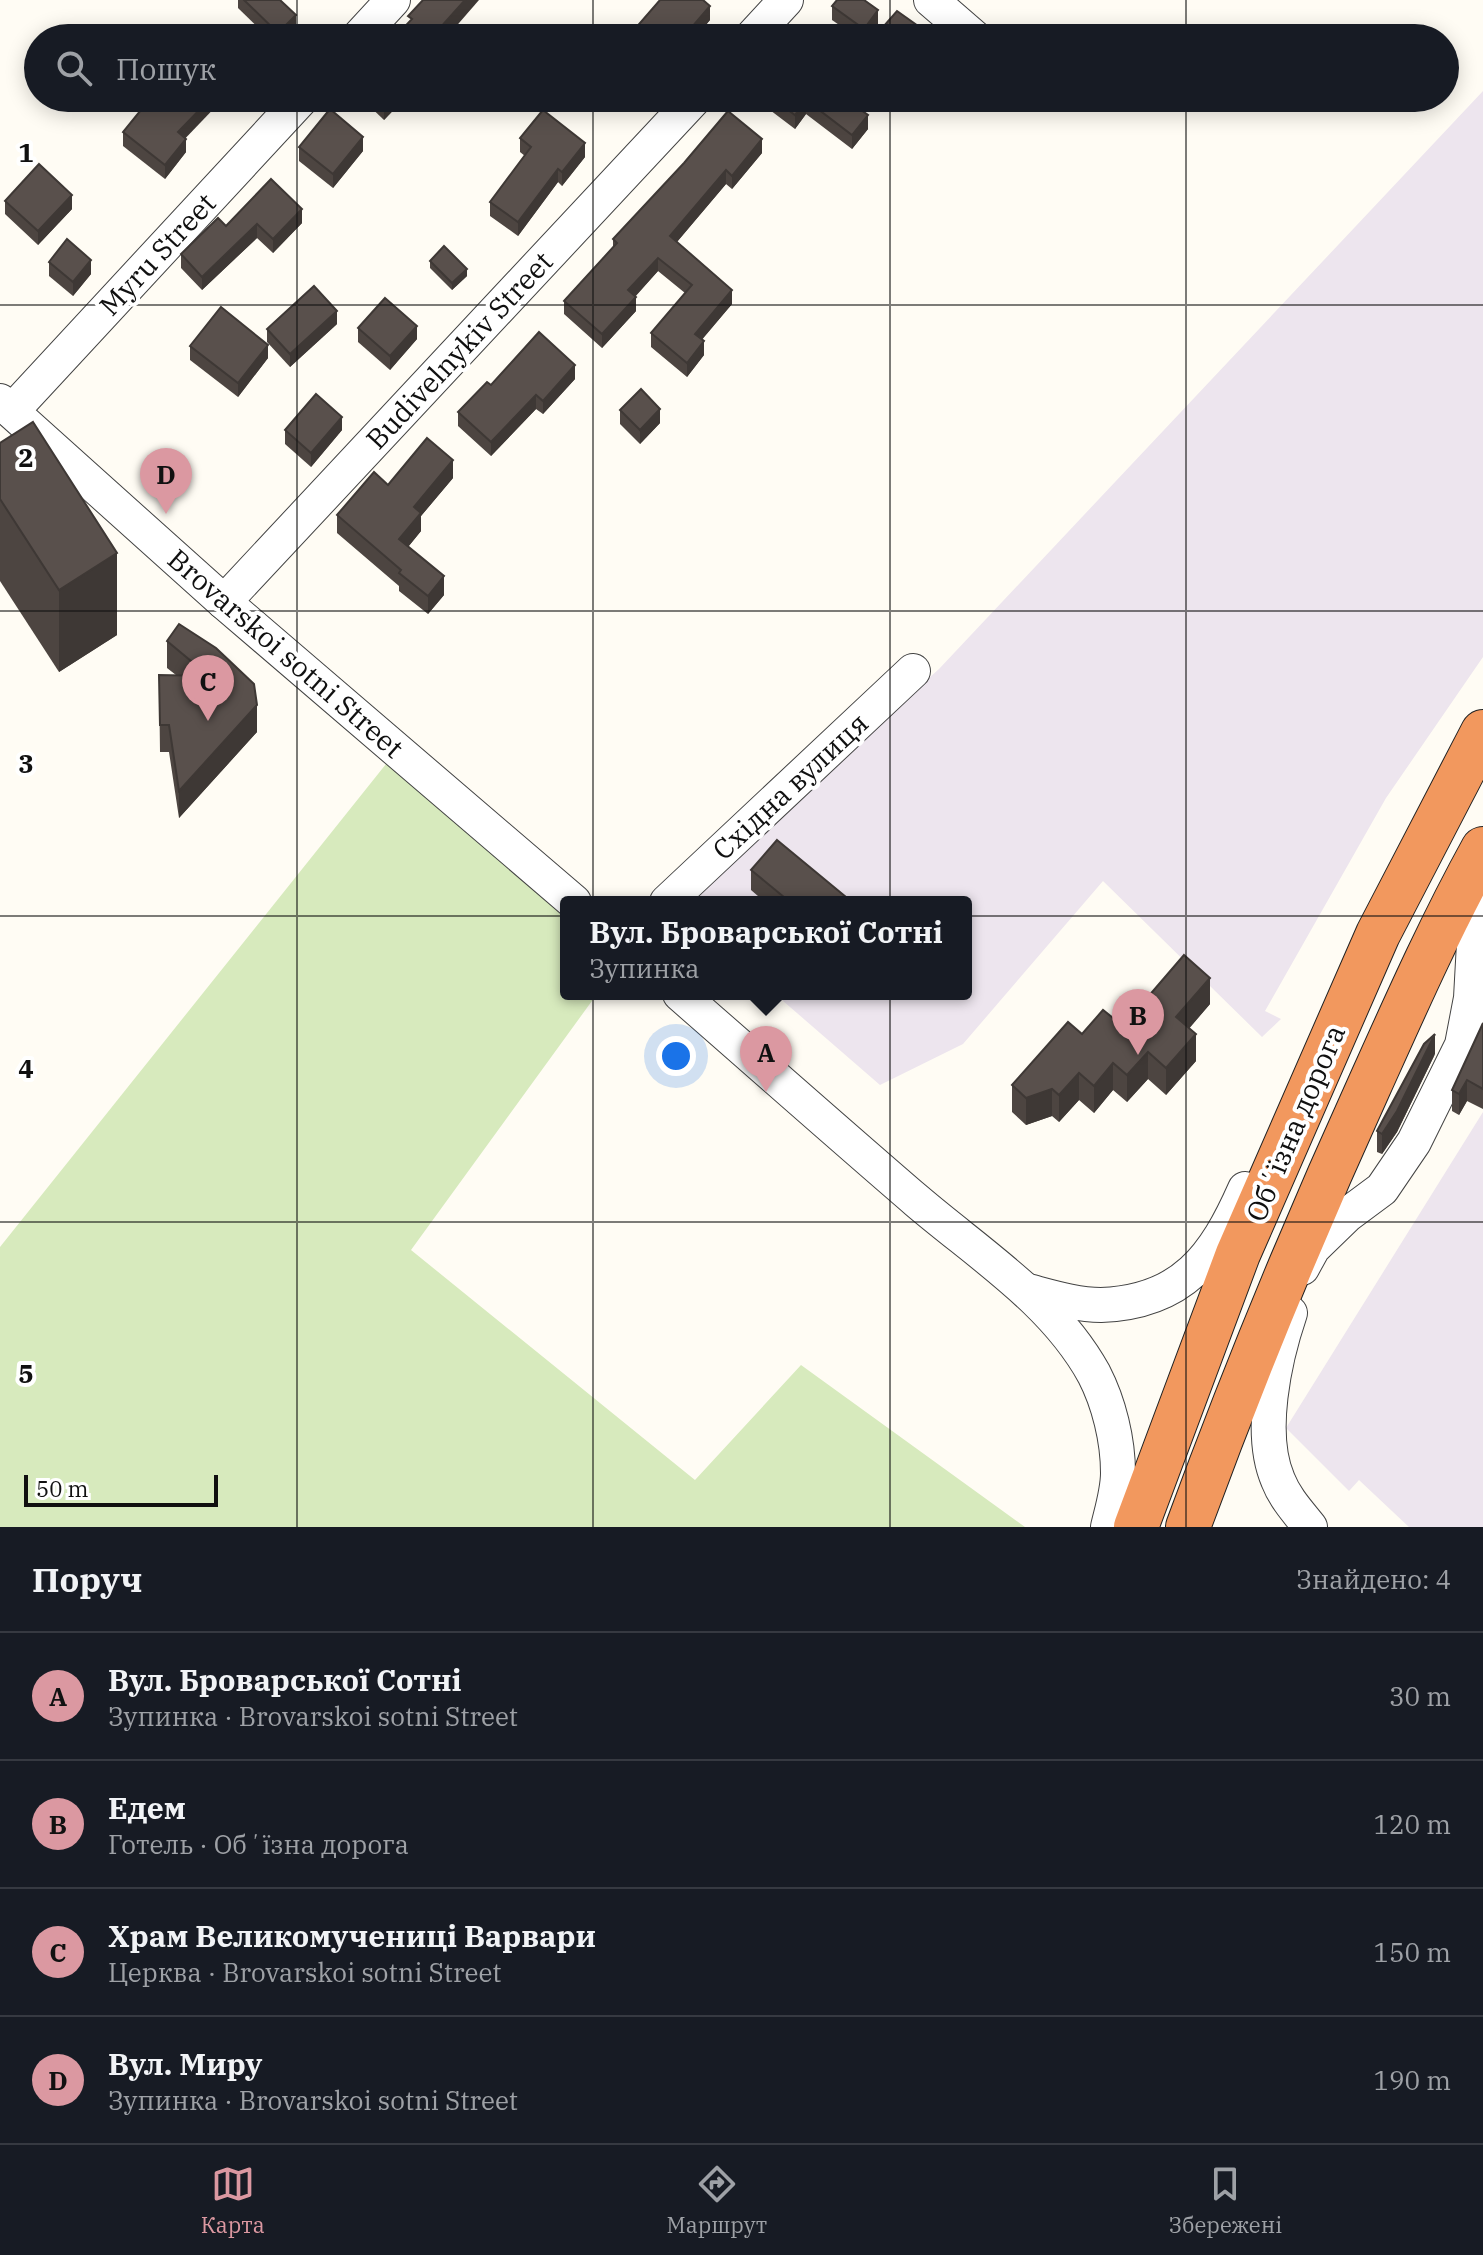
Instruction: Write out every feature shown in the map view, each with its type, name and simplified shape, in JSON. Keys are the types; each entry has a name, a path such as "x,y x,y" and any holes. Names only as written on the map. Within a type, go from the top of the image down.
{"highway":[{"name":"Обʼїзна дорога","path":"1136,1527 1238,1254 1378,934 1477,742"},
{"name":"Обʼїзна дорога","path":"1188,1527 1286,1274 1328,1177 1446,916 1483,849"}],"street":[{"path":"371,24 393,0"},
{"path":"764,24 786,0"},
{"path":"931,0 959,24"},
{"name":"Myru Street","path":"6,406 289,112"},
{"name":"Budivelnykiv Street","path":"224,602 682,112"},
{"name":"Brovarskoi sotni Street","path":"6,406 224,602 567,896"},
{"name":"Східна вулиця","path":"673,896 913,671"},
{"path":"1028,1291 1100,1305 1139,1299 1174,1287 1204,1263 1232,1217 1356,940 1477,742"},
{"path":"1260,1342 1313,1248 1347,1215 1382,1189 1414,1142 1462,1045 1471,998 1476,907 1483,894"},
{"path":"687,1000 920,1203 1028,1291 1070,1339 1093,1373 1105,1400 1115,1439 1118,1476 1108,1527"},
{"path":"1310,1527 1286,1498 1276,1478 1270,1451 1270,1413 1278,1350 1313,1248 1328,1177"}],"shaded area":[{"path":"1483,91 1483,657 1386,798 1265,1011 1281,1019 1262,1037 1103,881 963,1044 880,1085 782,1000 972,1000 972,896 688,896 939,669"},
{"path":"1483,1112 1483,1527 1409,1527 1359,1480 1349,1491 1286,1428"}],"green space":[{"path":"398,749 560,906 560,1000 593,1000 411,1250 695,1480 801,1365 1025,1527 0,1527 0,1247"}],"building":[{"path":"244,0 280,0 296,15 287,24 269,24"},
{"path":"423,0 465,0 444,24 407,24 412,19 408,16"},
{"path":"660,0 703,0 710,6 695,24 639,24"},
{"path":"837,0 864,0 878,10 868,24 857,24 832,6"},
{"path":"897,11 915,24 886,24"},
{"path":"139,112 197,112 178,132 186,139 165,165 123,132"},
{"path":"328,112 334,112 363,137 333,174 299,147"},
{"path":"541,112 546,112 585,143 562,172 558,169 518,222 490,202 531,147 520,138"},
{"path":"727,112 762,139 732,176 726,170 670,236 732,290 695,334 704,341 687,363 651,333 692,285 658,258 628,290 636,297 602,334 564,301 617,243 613,239"},
{"path":"822,112 864,112 868,115 852,135"},
{"path":"39,164 72,195 38,231 5,201"},
{"path":"271,179 302,209 273,239 257,224 202,277 181,254 218,218 226,226"},
{"path":"67,239 91,260 73,282 49,262"},
{"path":"444,246 467,269 452,283 430,261"},
{"path":"314,286 337,311 290,354 267,329"},
{"path":"385,298 417,326 390,356 358,328"},
{"path":"221,307 268,345 238,383 190,346"},
{"path":"539,332 575,365 543,401 536,395 491,442 458,412 487,382 491,385"},
{"path":"641,389 660,409 640,430 620,410"},
{"path":"316,394 342,417 311,453 285,430"},
{"path":"33,422 117,553 59,590 0,499 0,443"},
{"path":"427,438 453,460 414,507 421,513 399,539 444,576 428,596 337,515 374,472 388,485"},
{"path":"179,624 216,648 254,684 257,705 179,791 169,725 160,725 159,675 209,676 167,641"},
{"path":"777,840 845,896 783,896 751,870"},
{"path":"1184,955 1210,978 1176,1017 1196,1034 1166,1068 1148,1052 1127,1075 1113,1063 1094,1086 1079,1073 1059,1095 1052,1089 1026,1098 1012,1085 1068,1022 1082,1034 1103,1010 1118,1022 1129,1010 1135,1012"},
{"path":"1483,1023 1483,1089 1467,1080 1459,1094 1452,1090"},
{"path":"1435,1034 1397,1111 1382,1134 1377,1131 1424,1044"}],"place":[{"name":"Вул. Миру","path":"166,514"},
{"name":"Храм Великомучениці Варвари","path":"208,721"},
{"name":"Едем","path":"1138,1055"},
{"name":"Вул. Броварської Cотні","path":"766,1092"}]}
